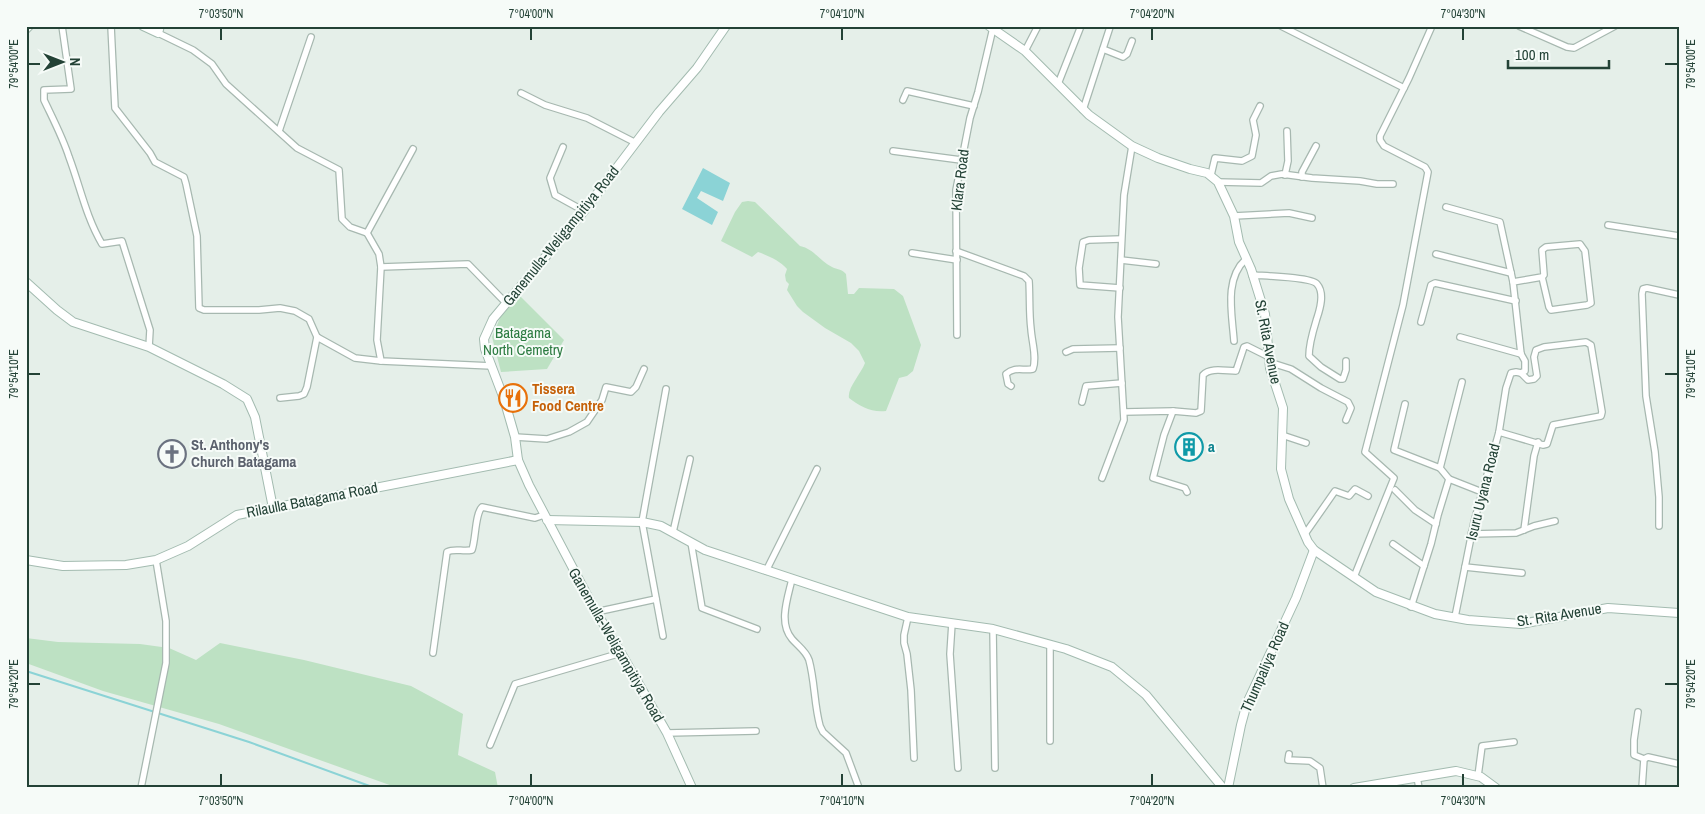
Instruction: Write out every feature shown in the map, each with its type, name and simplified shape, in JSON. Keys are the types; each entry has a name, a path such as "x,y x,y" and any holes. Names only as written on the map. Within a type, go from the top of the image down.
{"street":[{"path":"26,29 29,26"},
{"path":"62,26 71,89 44,90 44,100 69,156 82,200 98,237 102,244 122,241 150,330 149,347"},
{"path":"111,26 114,108 155,162 184,177 197,236 199,308 204,310 280,308 295,311 309,319 317,337 307,387 304,394 280,398"},
{"path":"143,26 159,30 193,50 212,64 226,84 297,148 338,170 342,219 350,227 367,233 379,254 381,267 378,340 381,361"},
{"name":"Ganemulla-Weligampitiya Road","path":"692,788 667,734 622,653 596,612 545,518 518,460 515,438 504,399 485,349 484,340 492,319 584,211 659,112 697,68 726,26"},
{"path":"1025,51 1038,26"},
{"path":"1058,84 1081,26"},
{"path":"1281,26 1404,88"},
{"path":"1354,577 1394,478 1365,452 1402,305 1428,172 1425,167 1384,146 1380,136 1432,26"},
{"path":"1519,26 1567,47 1574,48 1615,26"},
{"name":"St. Rita Avenue","path":"991,27 1025,51 1083,110 1132,146 1158,158 1208,173 1218,182 1234,216 1239,242 1265,314 1269,359 1283,408 1281,470 1290,499 1314,550 1376,592 1434,614 1468,620 1521,624 1608,608 1679,613"},
{"name":"Klara Road","path":"957,335 956,190 991,27"},
{"path":"1083,110 1110,27"},
{"path":"278,131 311,37"},
{"path":"1103,49 1123,57 1127,54 1132,41"},
{"path":"903,100 907,91 974,106"},
{"path":"521,93 545,105 587,118 636,143"},
{"path":"1211,175 1215,158 1236,161 1248,160 1252,156 1256,135 1253,120 1260,106"},
{"path":"1285,175 1288,161 1287,131"},
{"path":"1102,478 1124,420 1118,318 1124,195 1132,146"},
{"path":"1302,177 1302,172 1316,146"},
{"path":"563,147 550,178 555,195 584,211"},
{"path":"367,233 413,149"},
{"path":"893,151 961,160"},
{"path":"1218,182 1261,183 1271,176 1285,175 1393,184"},
{"path":"1446,207 1500,222 1512,273 1520,354"},
{"path":"1234,216 1289,213 1312,218"},
{"path":"1608,225 1679,236"},
{"path":"1120,288 1080,285 1079,268 1083,242 1089,240 1121,239"},
{"path":"1580,244 1585,251 1591,303 1551,310 1542,277 1544,275 1542,250 1546,247 1580,244"},
{"path":"956,251 1024,276 1028,281 1031,330 1036,358 1033,370 1016,369 1006,374 1006,379 1011,386"},
{"path":"912,253 957,260"},
{"path":"1436,254 1512,273"},
{"path":"1234,341 1231,288 1233,276 1239,265 1246,259"},
{"path":"1121,260 1156,264"},
{"path":"381,267 468,264 506,302"},
{"path":"1252,275 1311,280 1317,284 1320,290 1321,301 1311,336 1310,356 1321,368 1340,379 1343,379 1346,361"},
{"path":"1513,282 1542,277"},
{"path":"26,282 73,322 149,347 223,384 247,399 255,417 273,508"},
{"path":"1421,322 1431,285 1435,283 1516,302"},
{"path":"1659,526 1659,497 1655,452 1646,396 1642,294 1643,289 1647,288 1679,294"},
{"path":"317,337 355,358 492,366"},
{"path":"1460,337 1520,354 1526,361 1526,371 1519,372"},
{"path":"1498,432 1543,445 1547,444 1553,425 1601,416 1602,412 1591,345 1586,342 1544,347 1536,350 1534,356 1537,376 1534,379 1528,380 1519,372"},
{"path":"1124,412 1196,413 1201,411 1203,375 1205,372 1211,370 1236,371 1244,347 1247,346 1254,348 1269,359 1291,369 1348,402 1351,408 1346,420"},
{"path":"1066,352 1073,349 1120,348"},
{"path":"515,438 546,439 569,432 587,422 602,400 606,388 631,392 636,387 644,369"},
{"name":"Isuru Uyana Road","path":"1455,617 1471,534 1498,432 1506,388 1511,374 1519,372"},
{"path":"1440,468 1462,382"},
{"path":"1082,402 1086,386 1122,383"},
{"path":"663,636 642,522 666,389"},
{"path":"1405,404 1396,434 1394,450 1440,468 1449,479 1482,492"},
{"path":"1173,412 1164,435 1154,478 1155,480 1185,488 1187,492"},
{"path":"1282,435 1306,443"},
{"path":"1524,530 1534,456 1538,442"},
{"path":"673,532 690,459"},
{"name":"Rilaulla Batagama Road","path":"26,560 62,566 126,566 156,560 188,546 237,515 518,460"},
{"path":"766,570 817,469"},
{"path":"1411,606 1449,479"},
{"path":"1305,534 1335,491 1349,496 1355,489 1368,496"},
{"path":"1395,490 1415,510 1436,524"},
{"path":"433,653 447,552 451,550 464,552 472,550 478,510 482,507 535,518 642,522 661,526 705,550 908,617 993,629 1066,649 1112,667 1146,695 1223,788"},
{"path":"1471,534 1506,534 1555,521"},
{"path":"691,542 702,608 757,628"},
{"path":"1393,544 1424,566"},
{"name":"Thumpaliya Road","path":"1228,788 1247,703 1296,598 1314,550"},
{"path":"140,788 166,664 166,621 156,560"},
{"path":"1465,567 1522,573"},
{"path":"792,579 785,612 786,630 790,638 805,652 809,661 820,726 823,732 846,753 859,788"},
{"path":"596,612 656,599"},
{"path":"908,617 904,643 911,690 914,758"},
{"path":"952,623 950,654 958,768"},
{"path":"993,629 995,768"},
{"path":"1050,645 1050,741"},
{"path":"490,745 515,684 622,653"},
{"path":"1638,712 1634,755 1644,759 1648,757 1679,764"},
{"path":"667,734 756,731"},
{"path":"1478,776 1482,746 1514,742"},
{"path":"1289,754 1288,760 1310,761 1320,768 1323,788"},
{"path":"1642,788 1644,759"},
{"path":"1354,788 1456,771 1478,776 1487,780 1496,788"},
{"path":"1417,777 1419,788"}],"green space":[{"path":"742,202 755,202 800,246 846,274 848,294 854,294 859,288 894,289 903,296 921,345 913,371 907,376 899,378 886,411 866,408 849,398 852,385 865,363 859,351 851,343 825,328 797,306 787,290 789,284 786,281 785,275 787,269 778,261 766,255 758,252 752,257 721,241 735,212"},
{"name":"Batagama North Cemetry","path":"518,294 564,340 547,369 501,372 492,337 500,318"},
{"path":"26,638 58,642 140,644 169,648 196,660 220,643 304,660 411,686 463,714 458,755 495,772 498,788 398,788 219,724 103,691 26,663"}],"water":[{"path":"703,168 730,183 723,201 701,191 697,198 718,212 712,225 682,209"}],"waterway":[{"path":"26,671 249,742 375,788"}],"place":[{"name":"Tissera Food Centre","path":"513,398"},
{"name":"a","path":"1189,447"},
{"name":"St. Anthony's Church Batagama","path":"172,454"}]}
